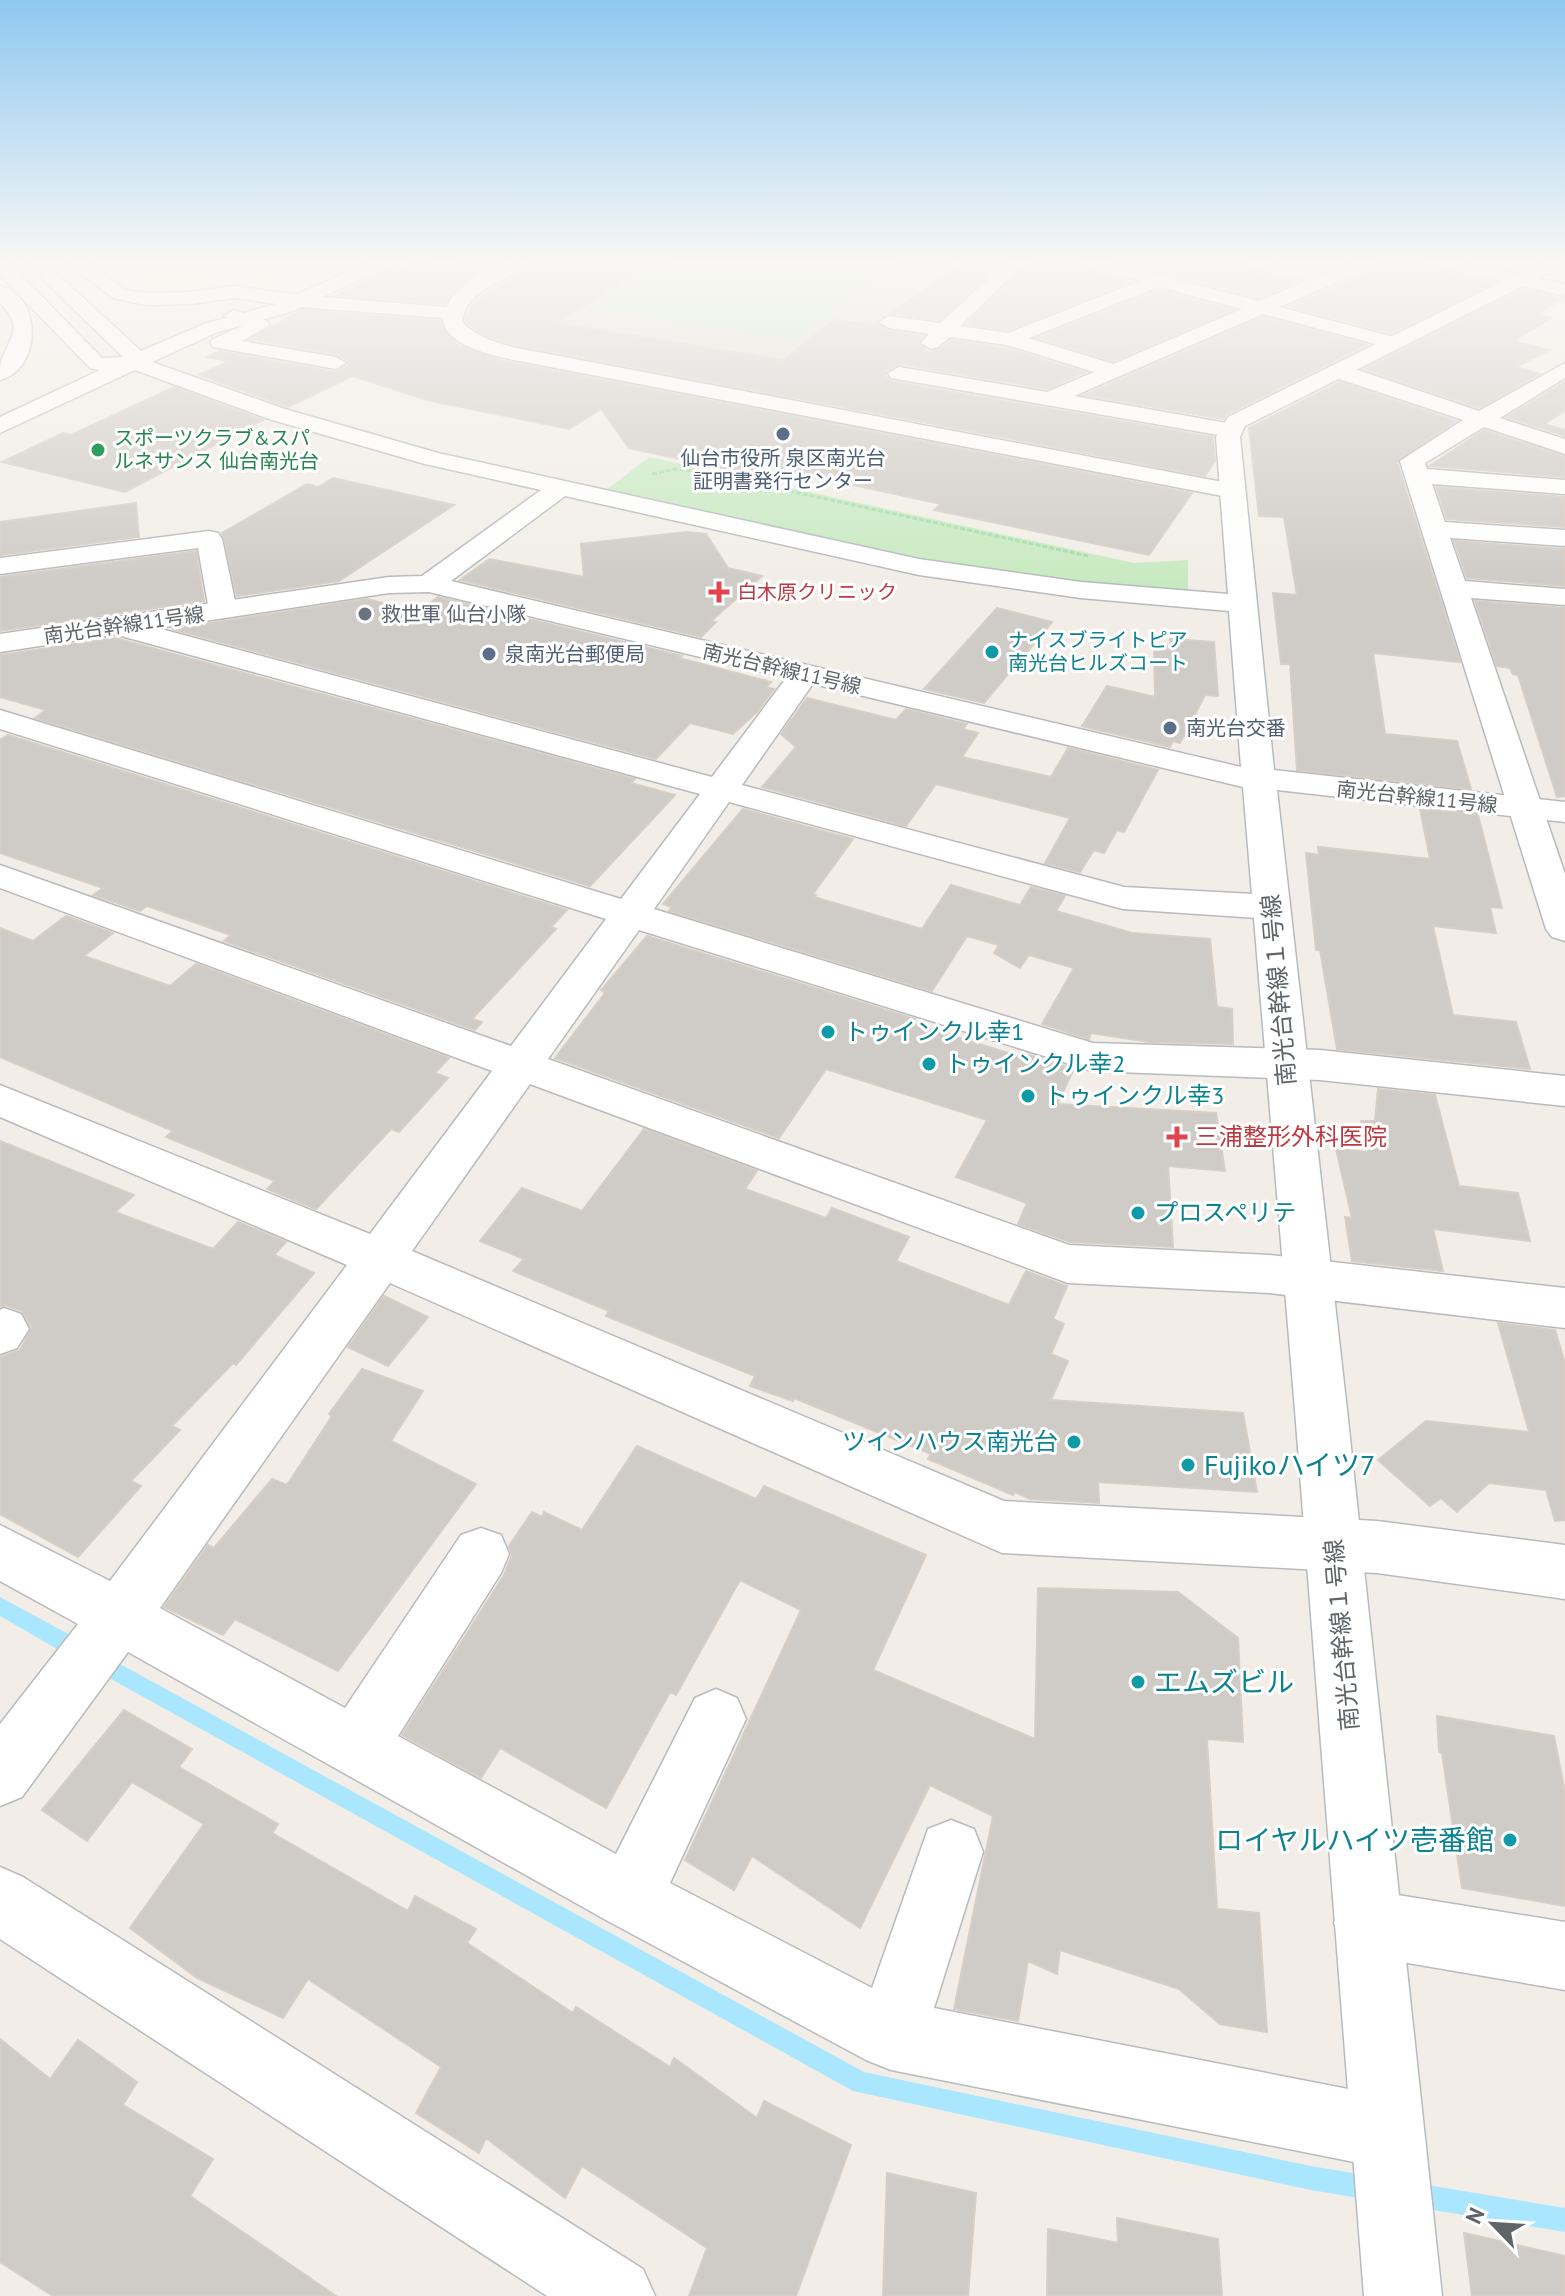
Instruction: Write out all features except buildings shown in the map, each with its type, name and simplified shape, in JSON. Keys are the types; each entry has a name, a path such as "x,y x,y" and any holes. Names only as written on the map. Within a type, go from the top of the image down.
{"street":[{"path":"0,408 86,369"},
{"path":"0,426 108,369"},
{"path":"166,369 277,414 433,459 930,569 1081,590 1241,604"},
{"path":"594,369 1233,491"},
{"path":"851,418 903,369"},
{"path":"1107,369 1113,371"},
{"path":"1047,400 1117,369"},
{"path":"899,373 1230,430 1236,422 1342,369"},
{"path":"1565,369 1412,461 1565,929"},
{"path":"1338,371 1565,447"},
{"name":"南光台幹線１号線","path":"1230,430 1241,604 1334,1545 1389,2170 1403,2296"},
{"path":"1417,476 1565,487"},
{"path":"429,584 561,487"},
{"path":"1434,529 1565,538"},
{"path":"0,566 209,539 223,610"},
{"name":"南光台幹線11号線","path":"0,643 389,585 429,584 804,675 1260,780 1565,812"},
{"path":"1454,588 1565,597"},
{"path":"120,627 1123,898 1272,907"},
{"path":"0,1775 102,1640 804,675"},
{"path":"0,719 1092,1057 1320,1065 1565,1091"},
{"path":"0,876 1068,1264 1307,1278 1565,1308"},
{"path":"0,1100 380,1258 1002,1527 1377,1547 1565,1572"},
{"path":"0,1551 102,1640 356,1746 629,1897 891,2035 1389,2170"},
{"path":"356,1746 481,1554"},
{"path":"629,1897 716,1719"},
{"path":"891,2035 951,1852"},
{"path":"0,1900 616,2296"},
{"path":"1367,1923 1565,1956"}],"shaded area":[{"path":"620,369 826,369 789,401"}],"green space":[{"path":"649,457 1134,563 1188,560 1188,590 1139,588 945,565 608,489"}],"waterway":[{"path":"0,1606 78,1650"},
{"path":"100,1662 861,2083 1371,2188"},
{"path":"1415,2195 1565,2220"}],"place":[{"name":"仙台市役所 泉区南光台 証明書発行センター","path":"783,434"},
{"name":"スポーツクラブ&スパ ルネサンス 仙台南光台","path":"98,450"},
{"name":"白木原クリニック","path":"719,592"},
{"name":"救世軍 仙台小隊","path":"365,614"},
{"name":"ナイスブライトピア 南光台ヒルズコート","path":"992,652"},
{"name":"泉南光台郵便局","path":"489,654"},
{"name":"南光台交番","path":"1170,728"},
{"name":"トゥインクル幸1","path":"828,1032"},
{"name":"トゥインクル幸2","path":"929,1064"},
{"name":"トゥインクル幸3","path":"1028,1096"},
{"name":"三浦整形外科医院","path":"1177,1137"},
{"name":"プロスペリテ","path":"1138,1213"},
{"name":"ツインハウス南光台","path":"1074,1442"},
{"name":"Fujikoハイツ7","path":"1188,1465"},
{"name":"エムズビル","path":"1138,1682"},
{"name":"ロイヤルハイツ壱番館","path":"1510,1840"}]}
